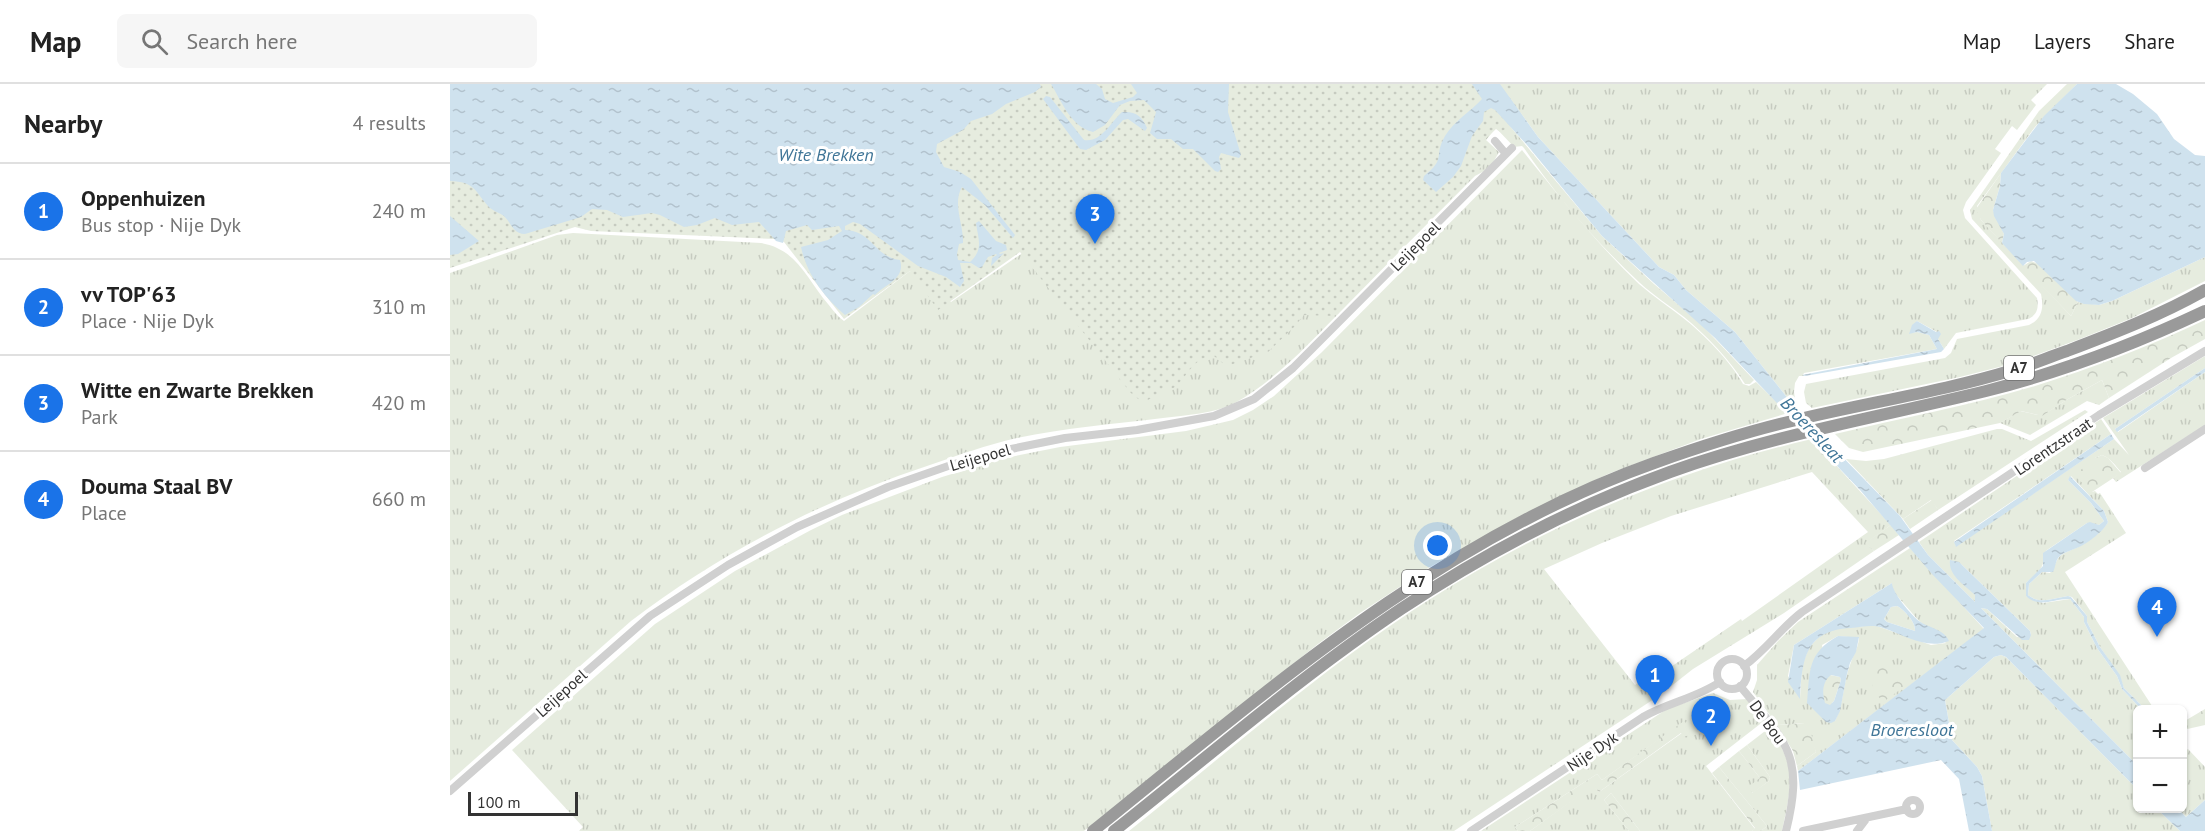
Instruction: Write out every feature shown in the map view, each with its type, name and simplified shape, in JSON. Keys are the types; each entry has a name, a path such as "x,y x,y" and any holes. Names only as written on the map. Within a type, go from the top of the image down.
{"highway":[{"name":"A7","path":"1093,831 1359,621 1486,541 1579,494 1650,465 1720,441 1791,421 2014,370 2103,337 2205,290"},
{"name":"A7","path":"1114,831 1341,651 1401,609 1471,565 1540,529 1629,488 1726,453 1801,432 1989,390 2028,379 2117,348 2205,311"}],"street":[{"name":"Leijepoel","path":"450,792 650,616 728,565 797,527 888,487 982,456 1033,443 1187,422 1214,416 1254,399 1293,368 1509,151 1495,141"},
{"name":"Lorentzstraat","path":"1744,666 1764,651 1795,617 2099,415 2205,351"},
{"path":"2145,468 2205,429"},
{"path":"1735,659 1744,666 1746,677 1740,686 1730,688 1720,682 1717,672 1723,662 1735,659"},
{"name":"Nije Dyk","path":"1471,831 1643,717 1687,699 1720,682"},
{"name":"De Bou","path":"1740,686 1770,721 1784,741 1791,757 1794,791 1786,831"},
{"path":"1803,831 1907,809"},
{"path":"1857,831 1866,819"}],"green space":[{"path":"450,84 1514,84 1508,94 1525,119 1500,132 1496,129 1484,140 1491,152 1489,159 1334,316 1304,315 1268,352 1230,365 1225,365 1214,356 1201,359 1175,387 1143,401 1130,392 1020,252 938,310 910,271 844,319 784,242 775,239 591,231 575,227 450,268"},
{"path":"1500,84 2047,84 2031,100 2036,105 2017,130 2012,126 1995,149 2001,153 1966,202 1963,210 1965,218 2037,298 2037,311 2028,319 1956,333 1944,349 1937,332 1917,321 1910,333 1929,335 1937,349 1804,373 1805,376 1799,376 1795,383 1797,410 1735,332 1686,290 1674,275 1659,267 1538,137"},
{"path":"2067,84 2077,84 2035,127 1977,206 1981,220 2071,316 2078,302 2099,305 2112,301 2205,257 2205,281 2132,318 2011,364 1812,408 1806,403 1804,392 1806,384 1945,358 1951,353 1957,339 2029,325 2037,320 2042,308 2041,294 1972,219 1970,210 2039,111"},
{"path":"1504,119 1602,236 1700,323 1754,380 1750,384 1745,384 1725,357 1701,332 1645,288 1624,268 1564,202 1524,148 1514,147 1496,128 1486,140 1499,152 1490,168 1475,176 1280,371 1235,403 1209,412 1071,429 1005,441 887,480 810,512 736,551 665,596 631,621 450,781 450,273 557,235 573,233 761,243 784,251 792,258 844,321 910,271 936,285 951,302 1024,252"},
{"path":"1522,150 1578,219 1639,284 1707,339 1724,357 1743,384 1749,386 1756,382 1788,413 1701,439 1608,474 1522,515 1430,567 1318,644 1084,831 579,831 583,827 512,750 655,624 735,571 842,515 942,477 1005,458 1060,447 1186,431 1233,420 1253,410 1274,396 1322,352"},
{"path":"2001,173 1993,210 2004,234 2002,243 1981,220 1976,209"},
{"path":"2031,261 2039,264 2078,302 2071,316 2023,266"},
{"path":"2205,320 2205,339 2109,398 2102,380 2042,416 2021,411 2000,423 1863,452 1849,448 1835,434 1960,406 2035,386 2121,356"},
{"path":"2205,356 2205,368 2115,429 2118,432 2205,372 2205,425 2116,482 2113,478 2121,472 2115,465 2102,455 2095,458 2092,492 2100,493 2126,533 2065,572 2151,705 2141,705 2124,688 2119,675 2087,622 2087,616 2072,597 2037,600 2028,595 2029,584 2042,572 2050,573 2060,556 2082,545 2108,522 2104,511 2071,476 2068,480 2091,503 2104,521 2099,525 2087,523 2047,550 2043,555 2043,564 2026,583 2026,596 2043,603 2070,599 2084,617 2084,622 2097,648 2117,676 2122,689 2137,705 2133,705 2133,761 1981,608 1987,609 2017,637 2031,635 2030,631 1959,562 1970,589 1975,595 1975,602 1928,555 1919,542 2101,419 2111,434 1954,541 1956,546 2114,439 2129,455 2103,418"},
{"path":"2102,380 2109,398 2099,405 2087,401 2030,435 2000,423 2020,411 2038,415 2046,413"},
{"path":"2085,410 2088,412 1938,510 1931,500 1903,519 1846,459 1866,461 1884,459 1997,429 2031,441"},
{"path":"1812,439 1891,525 1866,543 1874,551 1784,613 1693,669 1660,695 1454,831 1129,831 1353,652 1392,624 1476,571 1521,546 1615,502 1663,483","holes":["1812,472 1868,532 1742,621 1741,619 1659,675 1655,671 1635,685 1544,569 1671,516"]},
{"path":"2102,455 2108,458 2121,473 2092,492 2077,478 2076,474"},
{"path":"1932,500 1938,510 1910,529 1903,519"},
{"path":"1891,525 1899,535 1874,551 1865,543"},
{"path":"1910,548 1984,629 1798,771 1797,766 1816,752 1804,723 1777,725 1753,692 1757,680 1757,665 1798,622","holes":["1892,583 1892,590 1918,620 1946,643 1931,645 1874,625 1835,629 1821,635 1809,647 1802,666 1800,698 1788,676 1794,645","1838,636 1859,638 1835,721 1822,645"]},
{"path":"1897,606 1909,617 1914,624 1915,631 1884,619 1891,607"},
{"path":"2001,655 2006,657 2133,785 2133,813 2161,813 2180,831 1992,831 1982,776 1977,767 1952,740 1945,700 1994,657"},
{"path":"1876,667 1884,668 1908,684 1883,702 1872,681"},
{"path":"1830,675 1840,677 1841,680 1834,701 1830,705 1825,703 1823,692 1825,681"},
{"path":"1713,693 1730,700 1747,699 1764,721 1706,766 1755,829 1752,831 1640,831 1611,793 1604,800 1629,831 1530,831 1593,785 1599,792 1682,733 1686,738 1684,722 1602,780 1597,774 1515,827 1518,831 1481,831 1667,709"},
{"path":"2205,709 2205,725 2187,729 2187,720"},
{"path":"1684,721 1688,725 1687,739 1681,733 1599,792 1593,786 1530,831 1518,831 1515,827 1597,774 1602,780"},
{"path":"1805,723 1811,733 1816,752 1797,766 1793,751 1777,725"},
{"path":"1769,728 1785,754 1790,778 1782,831 1761,831 1767,826 1719,767 1739,751 1760,778 1752,793 1769,781 1770,777 1747,745"},
{"path":"1747,745 1770,777 1769,781 1753,793 1748,787 1760,778 1739,751"},
{"path":"2187,750 2205,767 2205,800 2186,817 2182,813 2187,813"},
{"path":"1719,767 1767,826 1761,831 1752,831 1755,828 1712,773"},
{"path":"1611,793 1640,831 1629,831 1604,800"}],"water":[{"name":"Wite Brekken","path":"450,84 1040,84 1041,87 1035,92 1006,104 992,114 971,121 963,130 937,144 936,152 944,167 960,172 971,179 1015,235 1013,238 985,205 962,187 958,207 963,243 959,244 958,260 970,262 977,253 979,244 976,223 979,221 996,241 1006,245 1007,250 999,253 1004,253 991,266 992,258 996,254 988,257 979,268 971,263 960,263 964,281 960,287 946,277 918,266 860,224 853,222 845,226 845,230 862,235 884,254 900,260 901,267 893,281 845,315 817,285 807,267 801,247 828,240 842,231 839,226 812,230 807,225 786,231 783,243 776,241 759,222 732,225 715,218 684,227 652,213 623,217 607,210 592,209 581,217 521,234 504,216 490,208 469,185 450,181"},
{"path":"1051,84 1096,84 1102,89 1105,99 1113,103 1133,97 1137,93 1131,84 1229,84 1228,112 1241,155 1239,158 1221,153 1219,157 1221,169 1218,172 1193,149 1183,149 1171,139 1157,139 1150,133 1156,112 1144,100 1130,101 1120,105 1105,125 1093,132 1085,129 1073,119"},
{"name":"Broeresloot","path":"1472,84 1500,84 1538,137 1659,267 1674,275 1686,290 1735,332 1797,410 1900,516 1928,555 1975,602 1975,595 1958,580 1950,566 1950,560 1959,562 2030,631 2029,640 2022,640 1987,609 1981,608 2133,761 2133,785 2006,657 2001,655 1994,657 1945,700 1952,740 1977,767 1982,776 1992,831 1969,831 1959,779 1941,760 1800,790 1798,771 1984,628 1932,574 1860,490 1715,338 1602,236 1495,110 1491,108 1484,112 1483,121 1472,136 1461,166 1453,177 1436,192 1423,180 1438,161 1445,136 1457,121 1482,99"},
{"path":"2077,84 2116,84 2133,94 2157,114 2174,139 2195,155 2205,156 2205,257 2099,305 2076,301 2034,261 2027,262 2023,266 2002,243 2004,234 1993,210 2001,173 2044,116"},
{"path":"1046,96 1050,97 1084,140 1101,135 1122,112 1138,115 1147,128 1145,131 1128,119 1123,120 1105,140 1086,150 1080,149 1043,99"},
{"path":"450,216 479,241 458,254 450,255"},
{"path":"1917,321 1936,332 1939,331 1941,334 1938,339 1944,349 1941,352 1802,375 1937,349 1929,335 1917,332 1909,334 1912,325"},
{"path":"2205,368 2205,372 2117,432 2115,429"},
{"path":"2111,434 2114,439 1956,547 1954,542"},
{"path":"2070,476 2104,511 2108,522 2091,540 2059,557 2053,572 2042,572 2029,584 2028,595 2037,600 2071,597 2087,616 2087,622 2100,647 2120,675 2124,688 2141,705 2137,705 2122,689 2117,676 2097,648 2084,622 2084,617 2070,599 2036,602 2026,596 2026,583 2043,566 2043,553 2087,523 2099,525 2104,521 2091,503 2068,480"},
{"path":"1892,583 1907,609 1923,623 1940,631 1949,641 1924,643 1875,626 1836,630 1824,634 1815,641 1805,660 1800,699 1788,682 1794,645","holes":["1891,607 1900,608 1912,621 1915,631 1884,619"]},
{"path":"1838,636 1859,637 1847,674 1840,711 1835,721 1831,723 1826,722 1807,703 1812,664 1820,649","holes":["1831,675 1840,677 1834,701 1830,705 1825,703 1824,684"]},
{"path":"2205,800 2205,831 2180,831 2161,813 2182,813 2186,817"}],"place":[{"name":"Witte en Zwarte Brekken","path":"1095,244"},
{"name":"Douma Staal BV","path":"2157,637"},
{"name":"Oppenhuizen","path":"1655,705"},
{"name":"vv TOP'63","path":"1711,746"}],"water label":[{"name":"Broeresleat","path":"1812,430"}]}
